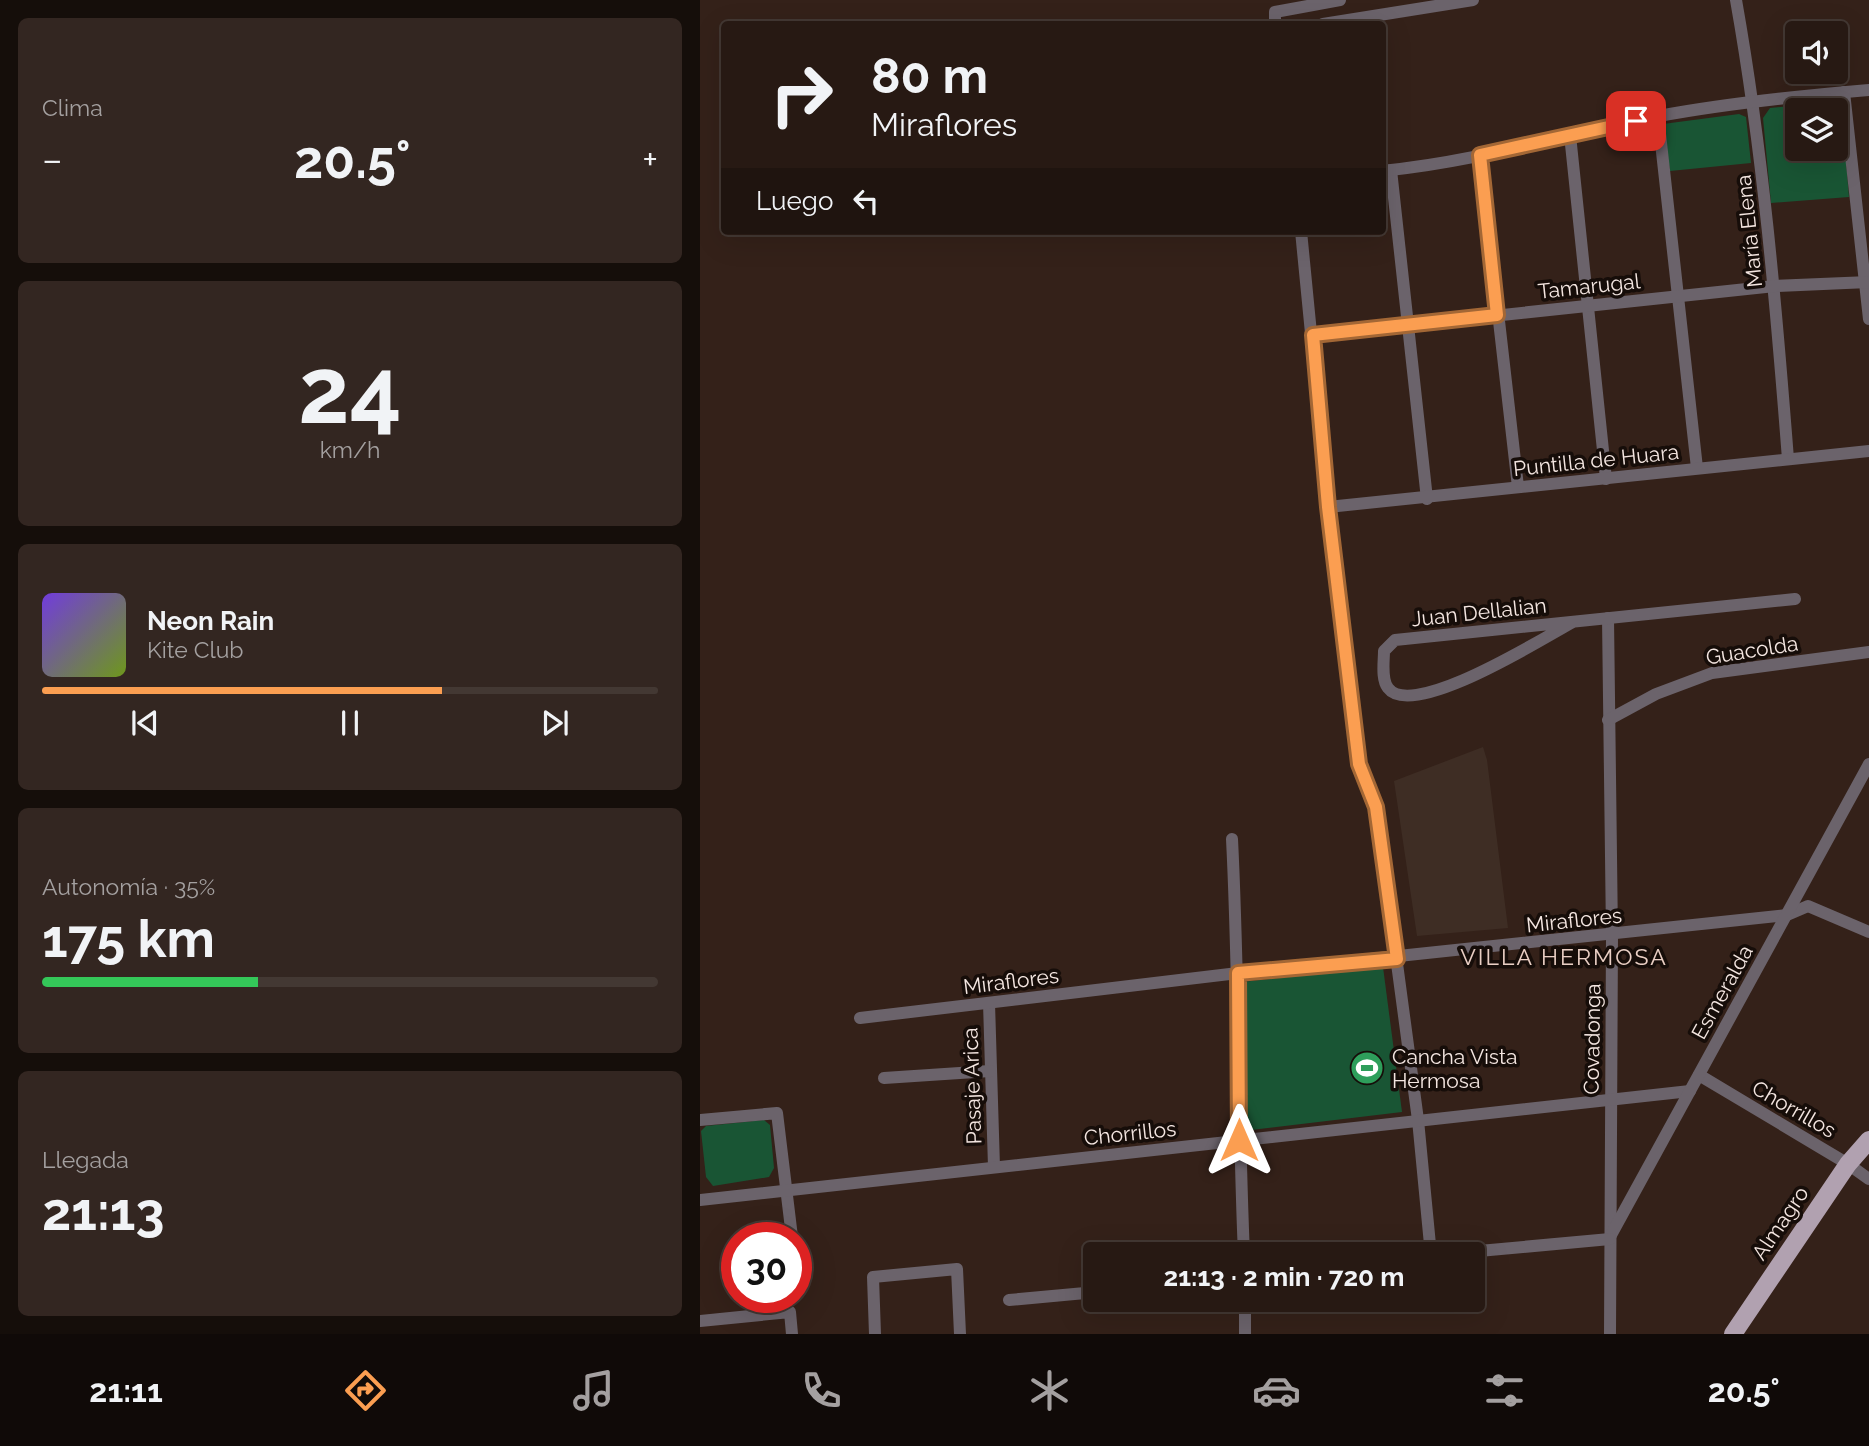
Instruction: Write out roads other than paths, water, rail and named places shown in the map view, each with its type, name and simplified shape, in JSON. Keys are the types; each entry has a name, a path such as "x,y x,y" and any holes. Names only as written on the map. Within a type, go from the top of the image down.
{"main road":[{"name":"Almagro","path":"1732,1334 1849,1164 1869,1140"}],"street":[{"path":"1275,18 1340,0"},
{"path":"1341,21 1473,0"},
{"name":"María Elena","path":"1736,0 1754,100 1775,286 1788,459"},
{"path":"1427,499 1409,324 1387,170 1480,155 1658,116 1754,100 1869,90"},
{"path":"1844,92 1869,319"},
{"path":"1658,116 1697,468"},
{"path":"1570,135 1605,479"},
{"path":"1480,155 1518,487"},
{"path":"1301,235 1328,507 1359,764 1376,807 1432,1242"},
{"name":"Tamarugal","path":"1313,335 1775,286 1867,283"},
{"name":"Puntilla de Huara","path":"1328,507 1427,499 1518,487 1869,451"},
{"name":"Juan Dellalian","path":"1573,622 1460,683 1424,693 1403,695 1391,692 1386,685 1384,651 1395,640 1795,599"},
{"name":"Covadonga","path":"1608,618 1612,935 1610,1334"},
{"name":"Guacolda","path":"1608,720 1656,694 1712,673 1869,652"},
{"name":"Esmeralda","path":"1609,1238 1869,764"},
{"path":"1232,839 1238,973 1239,1140 1243,1242"},
{"name":"Miraflores","path":"860,1018 1238,973 1397,959 1787,915 1808,906 1869,932"},
{"name":"Pasaje Arica","path":"989,1003 994,1167"},
{"path":"884,1078 990,1071"},
{"name":"Chorrillos","path":"1699,1075 1849,1164 1869,1179"},
{"name":"Chorrillos","path":"700,1199 1690,1091"},
{"path":"700,1119 777,1112 790,1222"},
{"path":"1485,1250 1609,1238"},
{"path":"875,1334 873,1277 957,1269 960,1334"},
{"path":"1009,1300 1083,1293"},
{"path":"714,1334 706,1321 790,1312 792,1334"},
{"path":"1245,1312 1245,1334"}],"place":[{"name":"Cancha Vista Hermosa","path":"1367,1068"}],"district":[{"name":"VILLA HERMOSA","path":"1564,956"}]}
